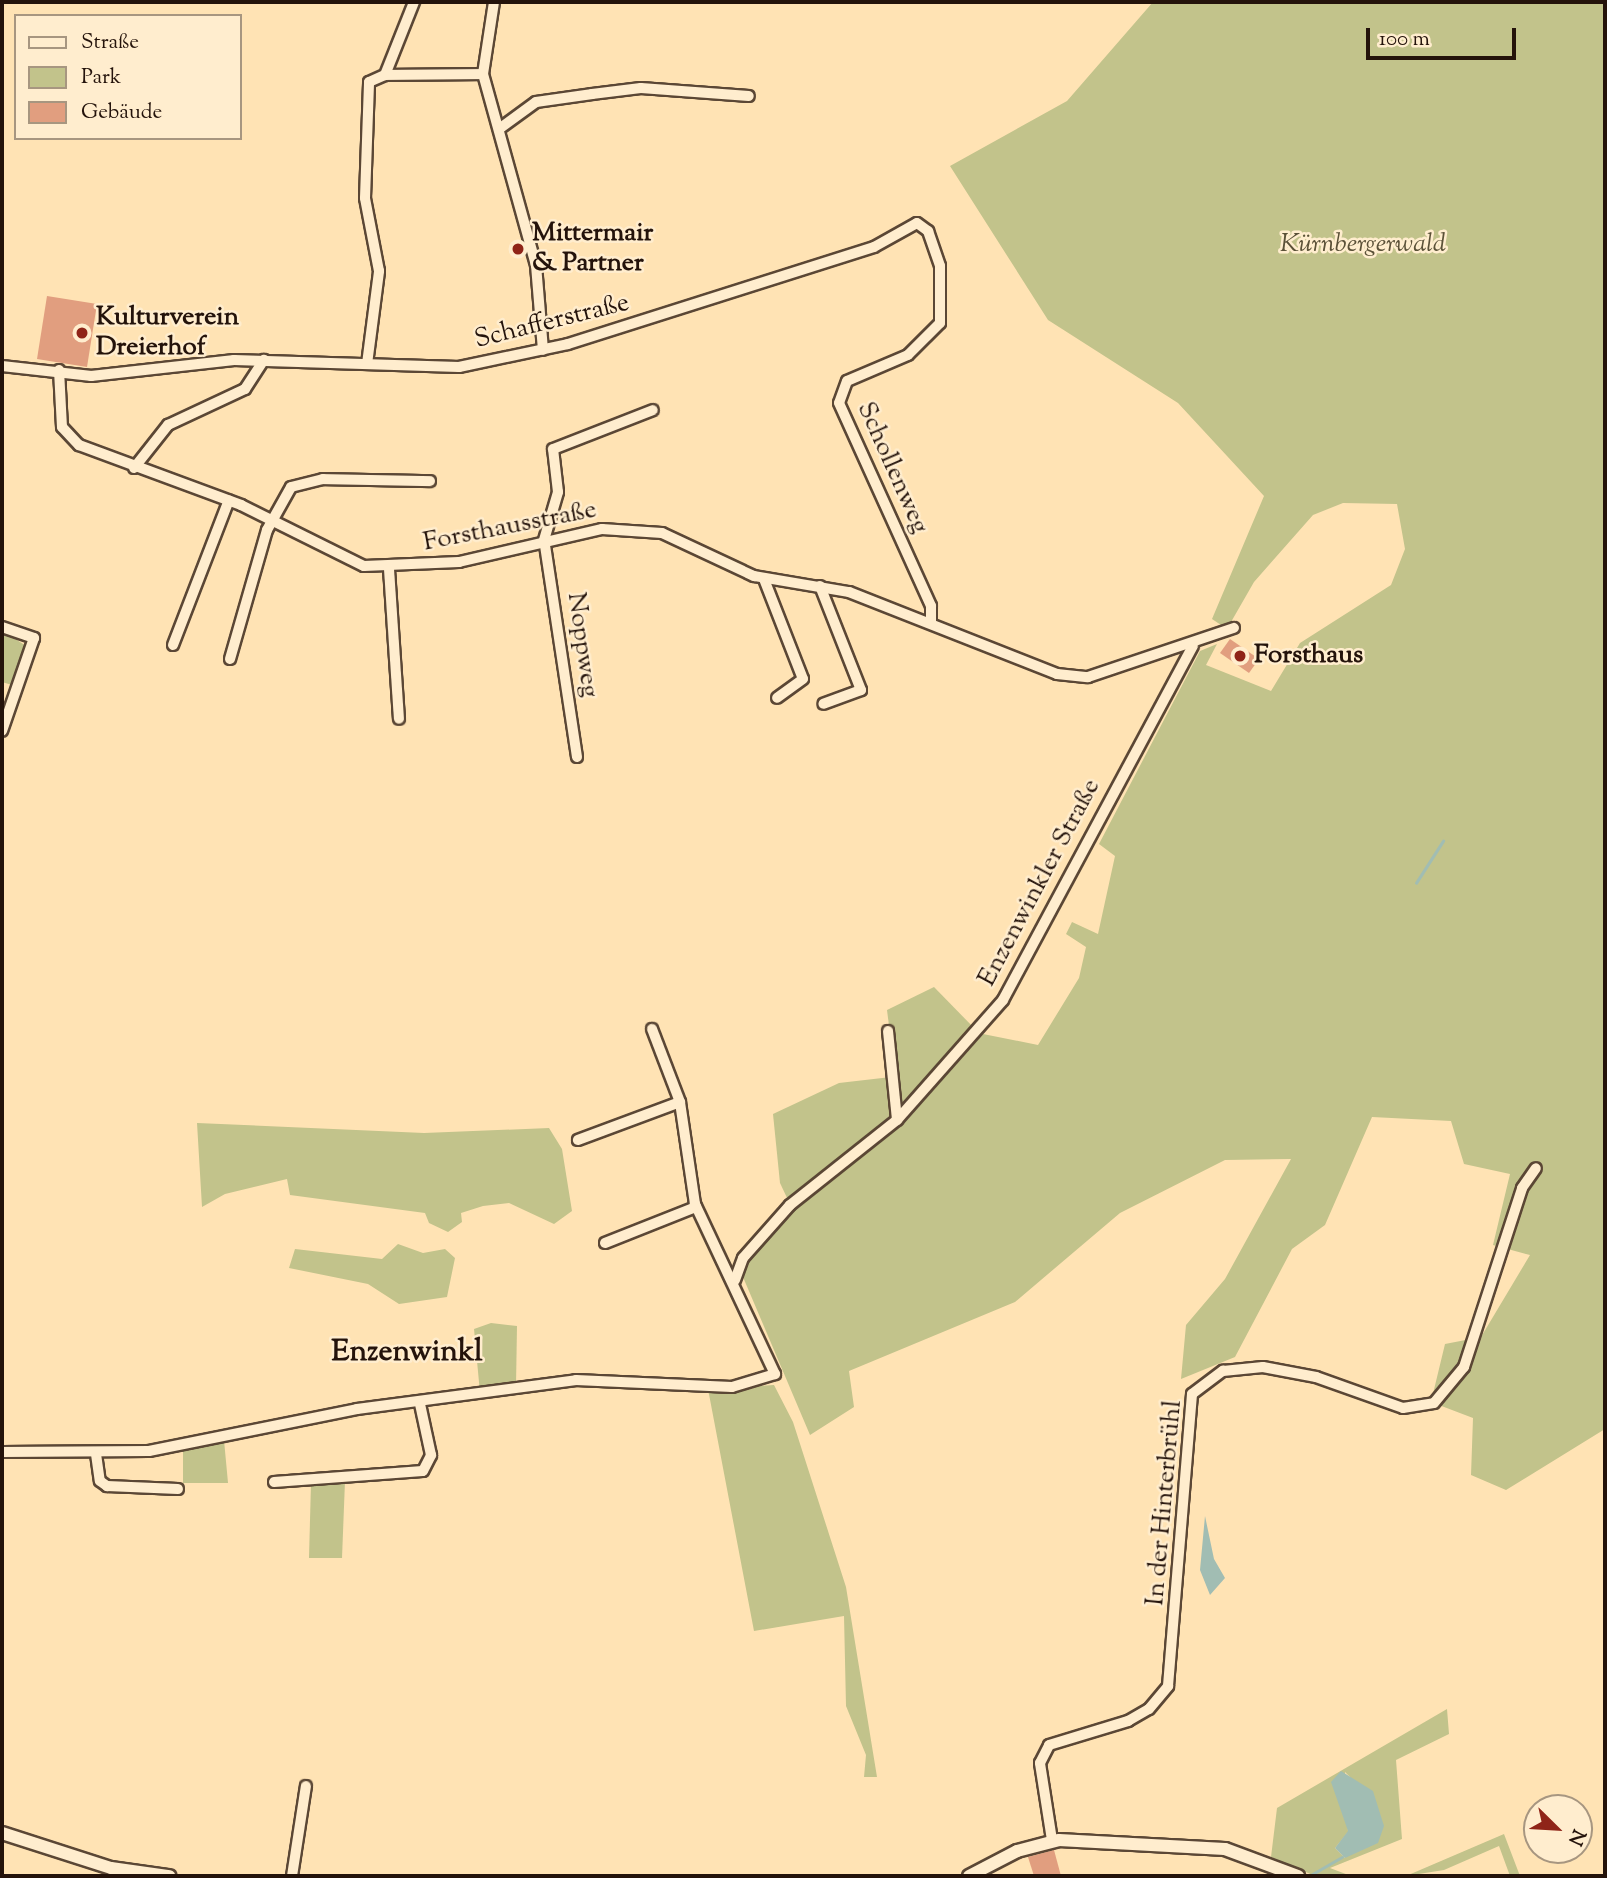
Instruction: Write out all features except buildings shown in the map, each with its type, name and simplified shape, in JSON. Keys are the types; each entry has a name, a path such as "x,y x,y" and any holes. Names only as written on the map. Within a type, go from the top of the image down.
{"street":[{"path":"385,75 414,2"},
{"path":"494,2 482,75 536,265 543,350"},
{"path":"368,364 379,271 365,198 369,82 385,75 482,75"},
{"path":"499,129 536,102 604,92 641,88 749,96"},
{"name":"Schafferstraße","path":"2,366 108,376 264,360 459,367 543,350 874,247 917,223"},
{"name":"Schollenweg","path":"917,223 928,231 940,265 940,323 908,355 847,381 839,402 931,606 931,621"},
{"path":"134,468 168,425 245,389 264,360"},
{"name":"Forsthausstraße","path":"59,370 65,433 134,468 229,500 271,519 334,555 389,569 460,562 544,540 616,528 662,533 764,579 820,586 931,621 1005,658 1057,674 1088,677 1193,646 1234,628"},
{"path":"544,540 558,492 553,449 653,410"},
{"path":"230,659 271,519 298,484 430,481"},
{"path":"173,645 229,500"},
{"name":"Noppweg","path":"544,540 577,757"},
{"path":"389,569 399,719"},
{"path":"764,579 803,679 777,698"},
{"path":"820,586 861,690 823,704"},
{"path":"2,627 34,638 2,732"},
{"name":"Enzenwinkler Straße","path":"735,1280 743,1258 790,1205 897,1120 966,1047 1027,962 1193,646"},
{"path":"2,1452 96,1454 576,1380 755,1384 775,1374 735,1280 696,1207 680,1102 652,1029"},
{"path":"888,1031 897,1120"},
{"path":"578,1140 680,1102"},
{"name":"In der Hinterbrühl","path":"1052,1840 1040,1763 1049,1745 1128,1721 1149,1709 1168,1686 1192,1394 1223,1371 1263,1367 1316,1377 1403,1408 1434,1403 1464,1367 1522,1188 1536,1168"},
{"path":"605,1244 696,1207"},
{"path":"274,1482 423,1471 431,1455 420,1404"},
{"path":"96,1454 100,1481 107,1486 178,1489"},
{"path":"292,1876 306,1786"},
{"path":"2,1833 129,1874 169,1876"},
{"path":"969,1876 1052,1840 1225,1849 1298,1876"}],"green space":[{"name":"Kürnbergerwald","path":"1153,2 1605,2 1605,1429 1506,1490 1471,1475 1473,1418 1431,1402 1445,1344 1481,1337 1530,1255 1493,1245 1510,1174 1464,1164 1451,1121 1372,1117 1325,1225 1292,1249 1235,1357 1181,1379 1186,1325 1225,1279 1291,1159 1225,1160 1120,1213 1015,1302 849,1371 854,1407 810,1435 740,1270 796,1207 901,1125 983,1034 1038,1045 1079,978 1086,947 1066,934 1072,922 1098,934 1115,856 1099,844 1200,651 1217,644 1206,665 1271,691 1300,643 1391,585 1405,549 1397,504 1343,503 1313,515 1254,582 1227,629 1212,619 1264,496 1178,403 1048,320 950,166 1067,101"},
{"path":"2,630 26,646 12,685 2,682"},
{"path":"934,987 976,1030 900,1111 887,1010"},
{"path":"891,1077 894,1119 789,1202 780,1183 773,1114 839,1083"},
{"path":"197,1123 424,1133 549,1128 562,1149 572,1211 554,1224 509,1203 483,1206 461,1213 462,1222 448,1232 429,1223 425,1213 290,1195 287,1179 225,1194 202,1207"},
{"path":"398,1244 423,1253 445,1249 455,1258 447,1297 399,1304 368,1284 289,1268 295,1249 382,1259"},
{"path":"491,1323 517,1326 516,1386 480,1393 474,1329"},
{"path":"774,1385 793,1422 846,1587 877,1777 864,1777 866,1755 846,1706 844,1616 754,1631 708,1389"},
{"path":"224,1440 228,1483 183,1483 183,1449"},
{"path":"345,1481 342,1558 309,1558 311,1483"},
{"path":"1447,1709 1449,1734 1396,1760 1402,1839 1330,1868 1351,1876 1315,1876 1271,1857 1277,1808","holes":["1345,1772 1356,1783 1345,1858 1335,1848 1348,1832"]},
{"path":"1504,1834 1520,1876 1510,1876 1499,1846 1444,1870 1406,1876"}],"water":[{"path":"1205,1516 1214,1559 1225,1578 1210,1595 1200,1570"},
{"path":"1341,1771 1373,1791 1384,1826 1378,1843 1345,1858 1335,1848 1348,1831 1331,1782"}],"waterway":[{"path":"1416,883 1443,841"},
{"path":"1309,1876 1342,1857"}],"place":[{"name":"Mittermair & Partner","path":"518,249"},
{"name":"Kulturverein Dreierhof","path":"82,333"},
{"name":"Forsthaus","path":"1240,656"}],"district":[{"name":"Enzenwinkl","path":"407,1353"}]}
